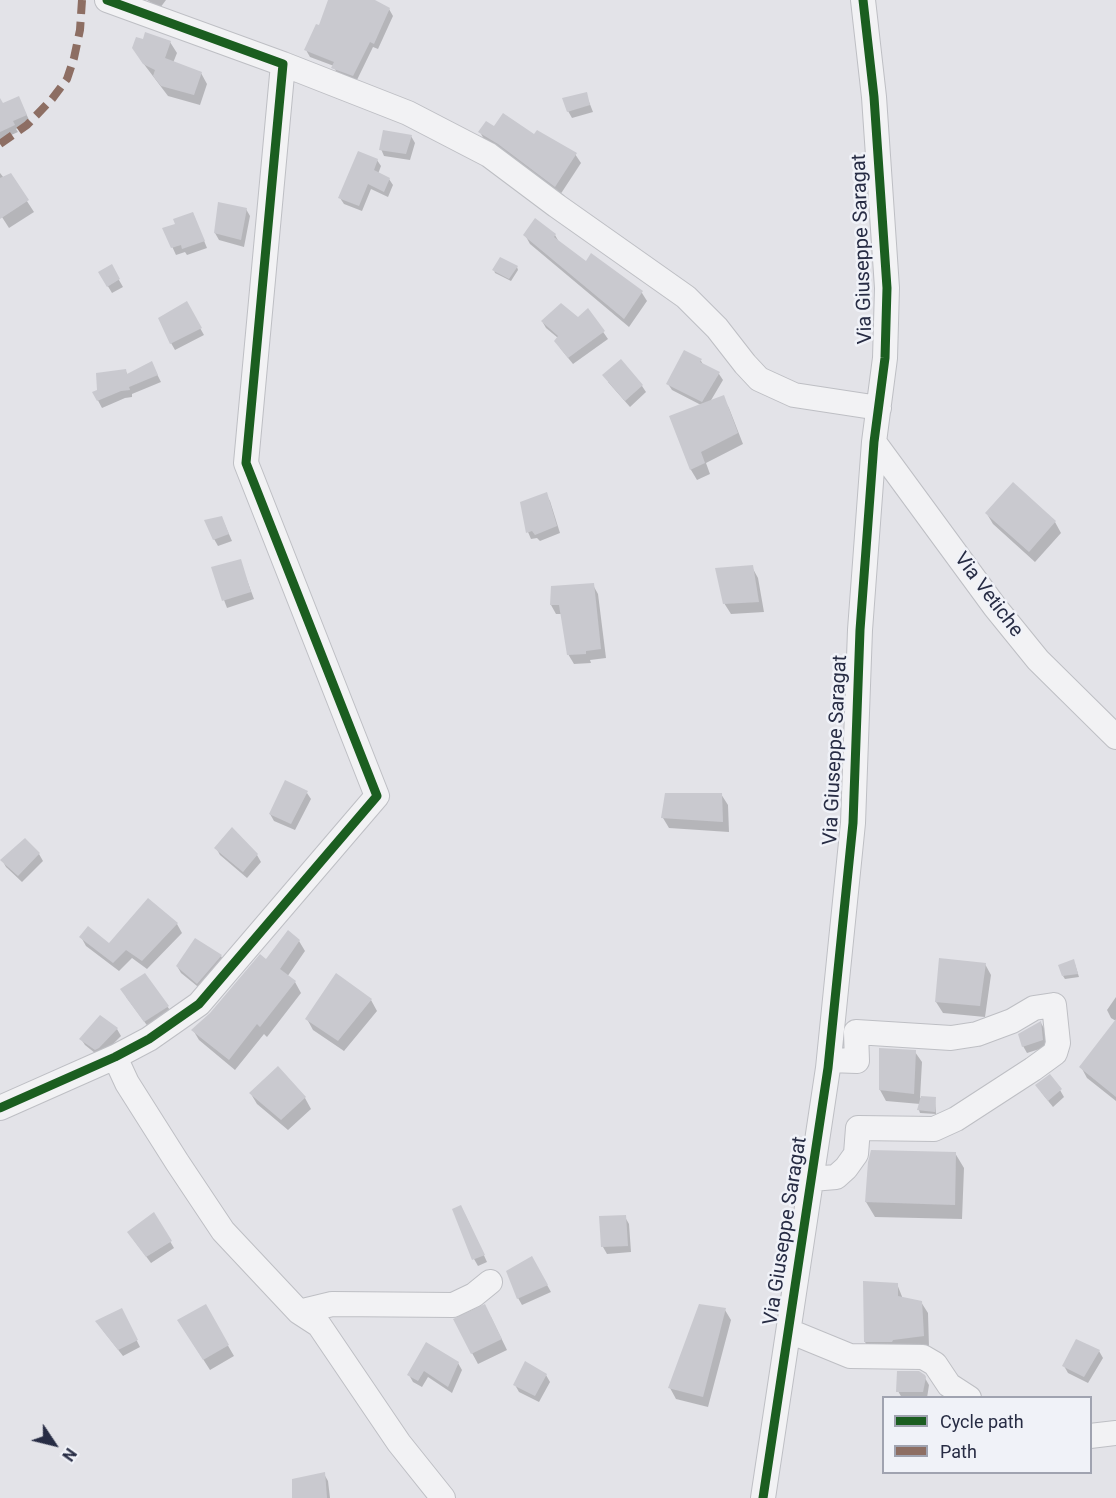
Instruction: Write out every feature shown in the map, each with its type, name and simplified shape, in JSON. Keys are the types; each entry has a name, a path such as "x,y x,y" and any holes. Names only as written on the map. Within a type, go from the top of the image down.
{"street":[{"path":"107,0 283,64 408,113 489,155 686,297 717,328 759,379 794,395 879,408"},
{"name":"Via Giuseppe Saragat","path":"763,1498 829,1060 853,823 860,630 874,442 885,358 887,288 874,97 863,0"},
{"path":"0,1108 115,1057 149,1039 199,1004 378,796 246,463 283,64"},
{"name":"Via Vetiche","path":"874,442 995,608 1038,660 1116,737"},
{"path":"812,1179 836,1177 846,1168 855,1154 858,1128 934,1129 956,1119 995,1095 1055,1053 1058,1043 1054,1005 1034,1008 1012,1021 977,1034 951,1038 856,1032 857,1061 829,1060"},
{"path":"115,1057 127,1083 223,1231 299,1312 319,1325 399,1443 443,1498"},
{"path":"299,1312 332,1304 453,1305 474,1295 490,1282"},
{"path":"789,1331 850,1356 923,1357 935,1364 949,1386 966,1396"},
{"path":"1092,1436 1116,1433"}],"building":[{"path":"328,0 375,0 390,8 374,44 370,42 353,76 331,68 334,62 304,50 316,24 319,25"},
{"path":"145,32 171,41 165,58 202,72 194,95 161,86 153,76 155,70 143,64 132,48 136,37 143,39"},
{"path":"587,92 590,105 567,112 562,98"},
{"path":"19,96 27,115 13,121 15,125 0,132 0,98 3,103"},
{"path":"503,113 534,134 537,130 577,153 555,187 498,144 478,132 486,121 494,126"},
{"path":"383,130 412,135 406,154 379,150"},
{"path":"358,151 378,159 374,170 390,178 384,192 368,184 359,206 338,198"},
{"path":"11,173 29,200 0,219 0,178"},
{"path":"218,202 247,208 241,240 214,233"},
{"path":"193,212 205,241 182,249 181,245 171,248 162,228 175,224 173,219"},
{"path":"535,218 556,234 554,237 586,261 591,253 643,291 624,319 523,235"},
{"path":"500,257 518,266 509,279 492,270"},
{"path":"112,264 120,279 107,287 98,272"},
{"path":"187,301 202,328 170,344 158,318"},
{"path":"561,303 578,317 588,308 605,331 568,358 554,341 558,336 541,321"},
{"path":"684,350 702,359 700,362 720,372 702,402 666,384"},
{"path":"621,359 643,385 625,401 602,375"},
{"path":"152,361 158,375 129,387 130,390 121,391 97,401 92,392 97,390 96,373 126,369 127,374"},
{"path":"724,395 738,433 701,452 705,463 690,470 669,416"},
{"path":"1013,482 1056,521 1029,552 985,513"},
{"path":"547,492 557,526 535,535 532,531 526,533 520,502"},
{"path":"222,516 229,534 213,540 204,520"},
{"path":"241,559 251,592 222,601 211,567"},
{"path":"753,565 759,602 723,604 715,568"},
{"path":"594,583 601,649 586,651 586,654 567,655 559,605 550,605 551,586"},
{"path":"285,780 308,791 291,824 269,814"},
{"path":"665,793 722,793 723,822 661,818"},
{"path":"232,827 258,854 243,872 214,848"},
{"path":"25,838 40,853 18,876 0,860"},
{"path":"148,898 178,923 142,961 126,950 113,963 79,937 88,926 109,943"},
{"path":"288,930 300,940 280,969 296,981 260,1027 257,1024 229,1060 191,1030 210,1013 260,954 266,959"},
{"path":"195,938 222,955 197,984 176,966"},
{"path":"939,958 986,963 980,1006 935,1002"},
{"path":"1074,959 1078,974 1062,976 1058,965"},
{"path":"145,973 169,1006 144,1022 120,989"},
{"path":"336,973 372,999 338,1041 305,1019"},
{"path":"100,1015 118,1028 95,1050 79,1039"},
{"path":"1116,1019 1116,1097 1079,1067"},
{"path":"1041,1021 1043,1040 1022,1047 1018,1034"},
{"path":"879,1048 916,1050 914,1094 879,1090"},
{"path":"278,1066 306,1097 281,1120 249,1093"},
{"path":"1050,1074 1062,1089 1048,1101 1035,1085"},
{"path":"921,1096 936,1097 935,1112 917,1110"},
{"path":"871,1150 956,1152 955,1205 865,1202"},
{"path":"461,1205 485,1255 472,1260 452,1209"},
{"path":"154,1212 172,1241 146,1257 127,1232"},
{"path":"626,1215 628,1246 601,1247 599,1216"},
{"path":"532,1256 548,1285 517,1299 506,1271"},
{"path":"863,1281 898,1283 898,1296 922,1301 924,1336 892,1342 864,1342"},
{"path":"206,1304 229,1345 203,1360 177,1320"},
{"path":"485,1304 502,1339 471,1354 453,1319"},
{"path":"699,1304 726,1308 703,1397 668,1388"},
{"path":"122,1308 138,1340 118,1350 95,1321"},
{"path":"1076,1339 1100,1350 1084,1377 1062,1366"},
{"path":"426,1342 459,1362 448,1387 424,1371 418,1381 407,1375"},
{"path":"525,1361 547,1374 535,1396 513,1385"},
{"path":"897,1371 919,1371 925,1375 923,1392 896,1392"},
{"path":"325,1472 327,1498 292,1498 292,1479"}],"marked path":[{"path":"0,144 27,125 52,99 67,79 80,30 82,0"}],"cycle path":[{"path":"0,1108 115,1057 149,1039 199,1004 377,796 246,463 283,64 107,0"},
{"path":"763,1498 828,1068 853,823 860,630 874,442 885,358 887,288 874,97 863,0"}]}
